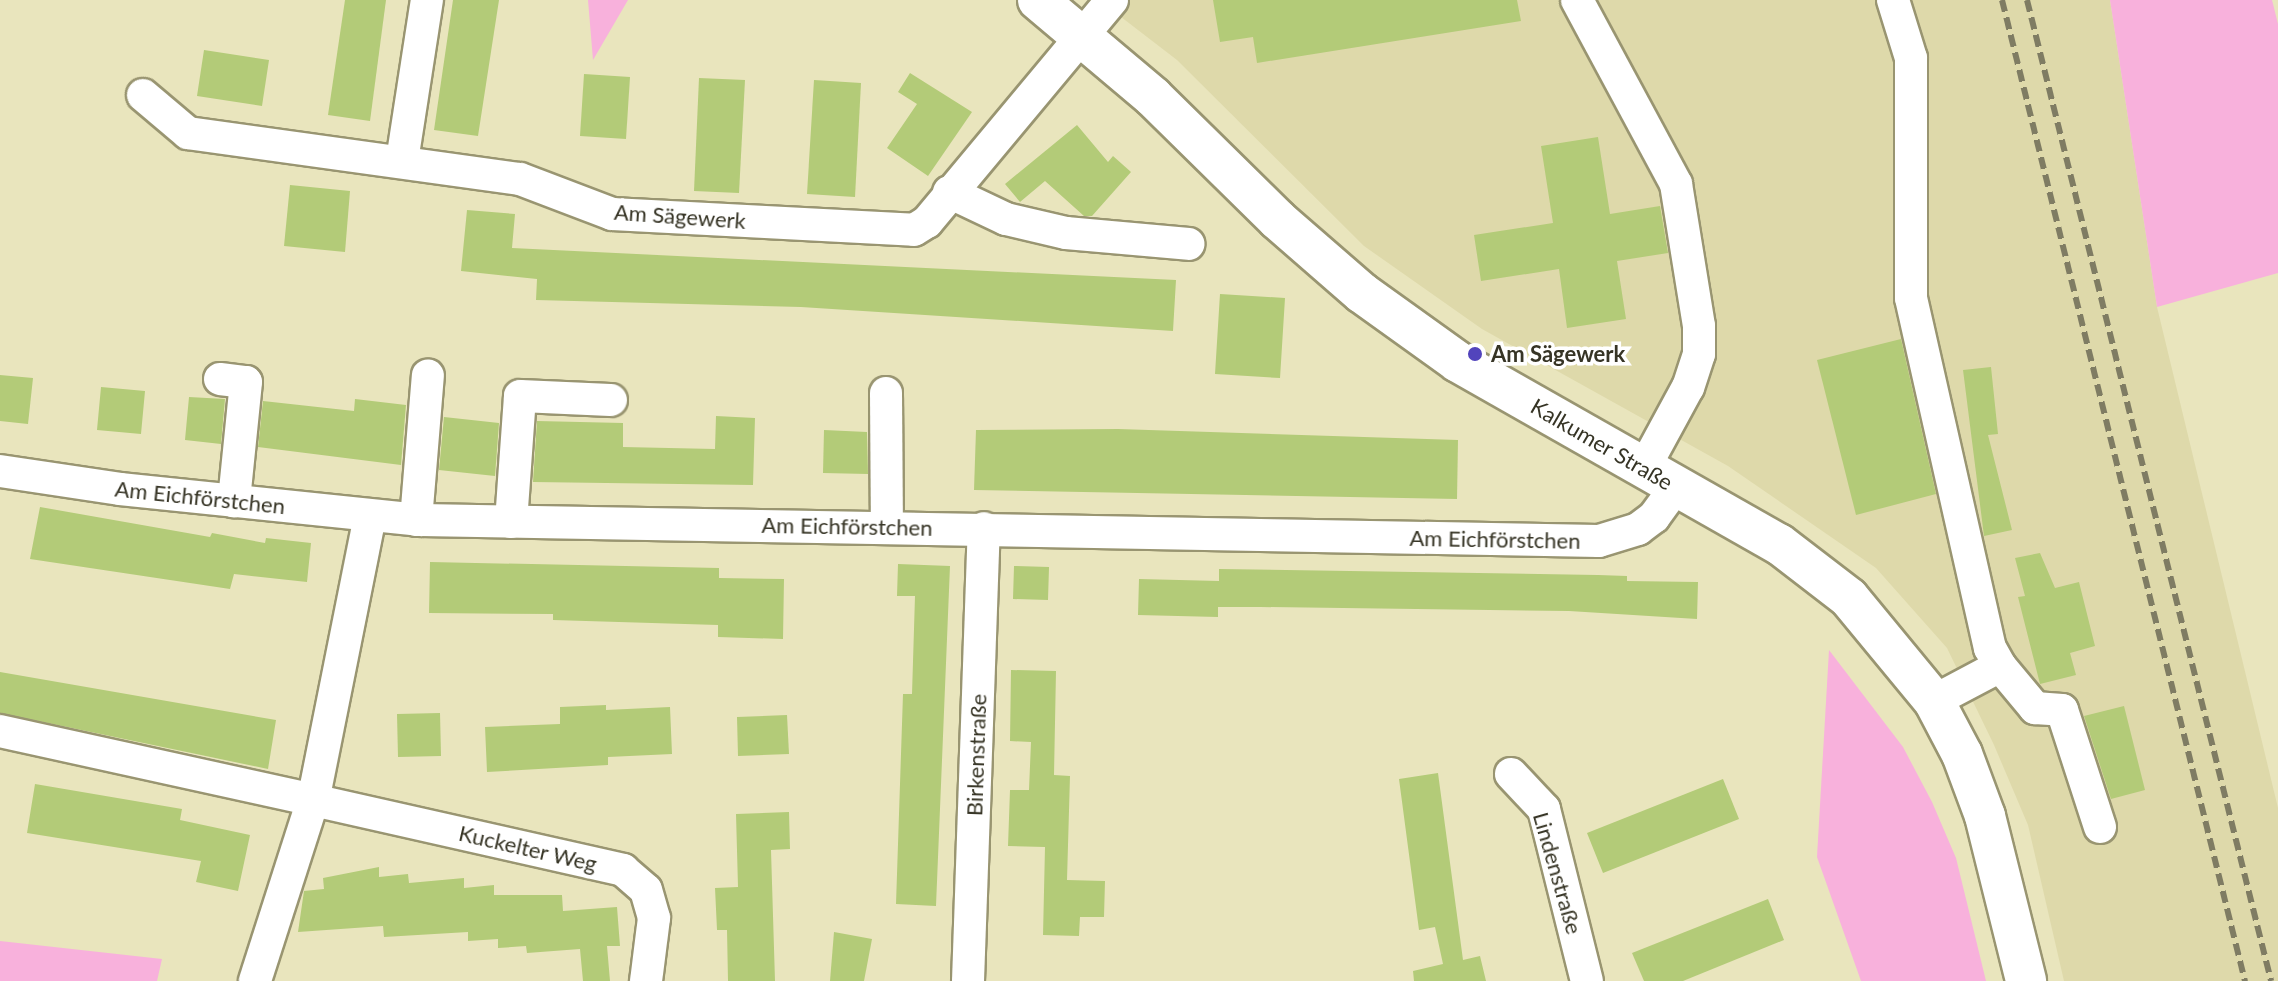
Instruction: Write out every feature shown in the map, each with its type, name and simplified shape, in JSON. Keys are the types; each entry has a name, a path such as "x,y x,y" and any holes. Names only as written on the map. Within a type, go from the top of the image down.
{"main road":[{"name":"Kalkumer Straße","path":"1038,0 1085,37 1362,293 1458,362 1779,544 1849,598 1934,701 1985,816 2026,981"}],"street":[{"path":"402,161 427,0"},
{"name":"Am Sägewerk","path":"143,95 188,133 520,179 612,214 914,230 927,222 949,192 1085,37 1112,0"},
{"name":"Am Eichförstchen","path":"0,471 234,501 416,520 1599,541 1638,529 1654,517 1660,477 1699,354 1699,326 1676,184 1577,0"},
{"path":"1893,0 1911,58 1911,298 1990,648 2000,666 2035,708 2062,710 2100,827"},
{"path":"949,192 1006,219 1066,233 1189,244"},
{"path":"416,520 428,375"},
{"path":"220,379 246,382 234,501"},
{"path":"886,393 887,527"},
{"path":"511,522 520,396 611,400"},
{"path":"255,981 313,800 370,516"},
{"name":"Birkenstraße","path":"968,981 984,528"},
{"path":"1934,701 2000,666"},
{"name":"Kuckelter Weg","path":"0,731 623,870 646,890 654,918 646,981"},
{"name":"Lindenstraße","path":"1511,774 1544,809 1587,981"}],"shaded area":[{"path":"588,0 628,0 593,60"},
{"path":"1099,0 2110,0 2157,307 2278,808 2278,981 2064,981 2028,825 1994,745 1947,648 1876,568 1728,466 1482,329 1364,246 1177,60"},
{"path":"2110,0 2272,0 2278,24 2278,273 2157,307"},
{"path":"1829,650 1903,747 1932,802 1956,858 1986,981 1861,981 1817,857"},
{"path":"0,941 162,959 157,981 0,981"}],"building":[{"path":"345,0 386,0 370,121 328,115"},
{"path":"453,0 499,0 478,136 434,130"},
{"path":"1213,0 1517,0 1521,21 1257,63 1253,37 1220,42"},
{"path":"204,50 269,60 262,106 197,96"},
{"path":"910,73 972,112 928,176 887,148 917,104 898,92"},
{"path":"584,74 630,77 626,139 580,136"},
{"path":"699,78 745,80 739,193 694,191"},
{"path":"814,80 861,83 855,197 807,194"},
{"path":"1077,125 1108,162 1113,156 1131,172 1092,216 1084,216 1045,181 1020,202 1005,184"},
{"path":"1598,137 1610,214 1660,206 1668,253 1617,261 1626,319 1567,328 1559,269 1481,281 1474,235 1553,223 1541,146"},
{"path":"290,185 350,191 345,252 284,246"},
{"path":"467,210 515,214 512,248 1176,280 1173,331 801,307 536,300 537,279 461,271"},
{"path":"1220,294 1285,298 1280,378 1215,374"},
{"path":"1901,339 1936,494 1856,515 1817,360"},
{"path":"1991,367 1998,434 1988,435 2012,530 1984,536 1963,370"},
{"path":"0,375 33,378 28,424 0,421"},
{"path":"101,387 145,391 141,434 97,430"},
{"path":"189,397 225,399 221,444 185,440"},
{"path":"355,399 406,405 401,465 258,447 263,401 354,411"},
{"path":"716,416 755,418 753,485 533,482 537,421 623,423 623,447 715,449"},
{"path":"444,417 499,423 495,476 439,470"},
{"path":"1118,429 1458,440 1457,499 974,490 976,430"},
{"path":"824,430 867,432 868,474 823,473"},
{"path":"40,507 210,537 212,533 265,543 266,538 311,543 307,582 234,574 230,589 30,559"},
{"path":"2040,553 2055,588 2079,582 2095,646 2070,653 2076,675 2040,684 2018,597 2025,596 2015,558"},
{"path":"430,562 719,568 719,578 784,579 783,639 718,637 718,625 553,620 553,614 429,613"},
{"path":"898,564 950,566 936,906 896,904 903,694 912,694 915,596 897,596"},
{"path":"1014,566 1049,567 1048,600 1013,599"},
{"path":"1219,569 1598,575 1627,576 1627,581 1698,582 1697,619 1569,611 1261,607 1218,607 1218,617 1138,615 1139,579 1219,581"},
{"path":"1011,670 1056,671 1054,775 1070,776 1067,880 1105,881 1104,917 1080,917 1079,936 1043,935 1045,847 1008,846 1010,790 1029,790 1031,742 1010,741"},
{"path":"0,672 276,720 268,769 0,713"},
{"path":"606,705 606,710 670,707 672,754 608,757 608,765 487,772 485,727 560,724 560,707"},
{"path":"2124,706 2145,790 2111,799 2084,716"},
{"path":"440,713 441,756 398,757 397,714"},
{"path":"787,715 789,754 738,756 737,717"},
{"path":"1438,773 1463,960 1480,956 1486,981 1414,981 1413,971 1443,964 1435,927 1419,930 1399,779"},
{"path":"1723,779 1739,819 1603,873 1587,833"},
{"path":"35,784 182,809 180,820 250,835 238,891 196,882 201,861 27,833"},
{"path":"789,812 790,849 771,850 775,981 728,981 727,930 717,930 715,888 738,887 736,814"},
{"path":"379,867 379,877 408,874 409,883 464,878 464,888 494,885 494,895 562,895 563,911 617,907 620,946 607,946 610,981 583,981 580,949 527,953 526,946 498,948 498,939 468,941 468,932 384,937 383,926 298,932 304,891 324,889 323,878"},
{"path":"1768,899 1784,940 1683,981 1644,981 1632,953"},
{"path":"834,932 872,939 864,981 830,981"}],"railway":[{"path":"2002,0 2245,981"},
{"path":"2027,0 2271,981"}],"place":[{"name":"Am Sägewerk","path":"1475,354"}]}
